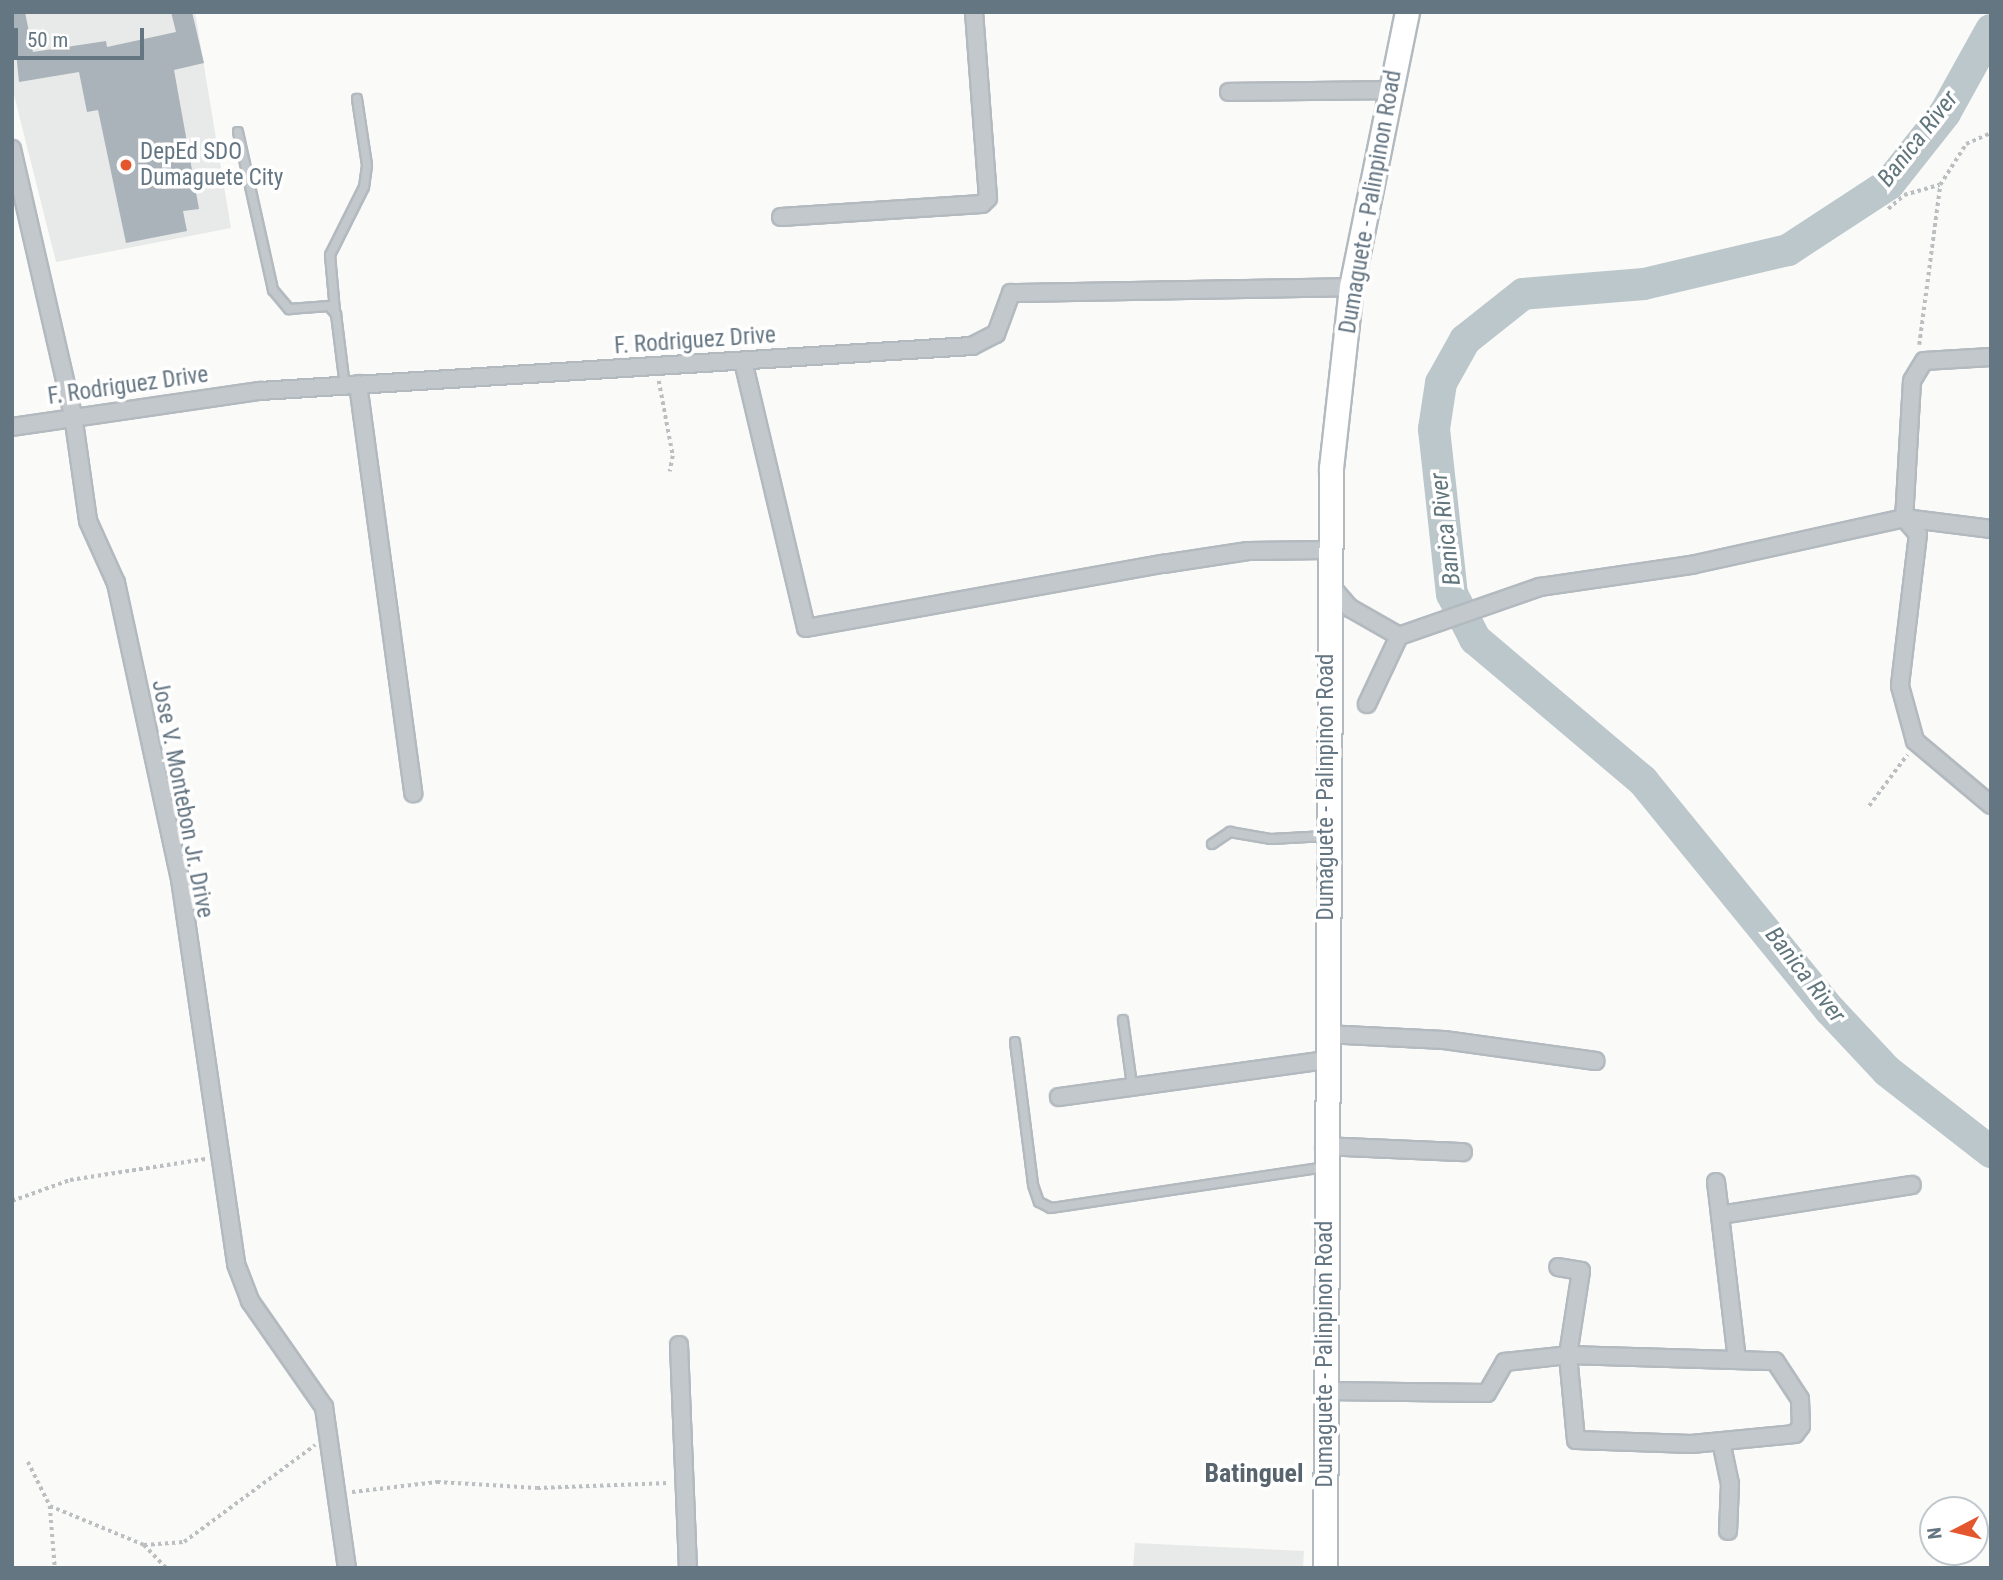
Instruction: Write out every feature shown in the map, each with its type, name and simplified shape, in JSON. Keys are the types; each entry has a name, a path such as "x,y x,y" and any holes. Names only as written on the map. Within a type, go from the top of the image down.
{"main road":[{"name":"Dumaguete - Palinpinon Road","path":"1325,1568 1327,582 1351,287 1406,12"}],"street":[{"path":"781,217 982,204 988,198 974,12"},
{"path":"1229,92 1391,90"},
{"name":"Jose V. Montebon Jr. Drive","path":"12,149 73,415 88,521 116,583 180,879 236,1264 250,1301 324,1407 348,1568"},
{"name":"F. Rodriguez Drive","path":"12,427 73,415 352,385 972,346 996,334 1011,293 1351,287"},
{"path":"1991,357 1924,361 1912,381 1904,518 1919,534 1900,686 1915,741 1991,805"},
{"path":"743,361 806,628 1248,551 1329,550"},
{"path":"352,385 413,793"},
{"path":"1367,704 1399,636 1540,587 1691,565 1904,518 1991,529"},
{"path":"1327,582 1350,608 1399,636"},
{"path":"1325,1034 1444,1040 1596,1061"},
{"path":"1059,1097 1324,1060"},
{"path":"1324,1156 1463,1152"},
{"path":"1716,1182 1737,1360"},
{"path":"1720,1214 1912,1185"},
{"path":"1325,1391 1487,1393 1505,1362 1568,1355 1775,1361 1800,1399 1801,1426 1795,1434 1721,1441 1576,1440 1568,1355 1581,1271 1558,1267"},
{"path":"679,1345 688,1568"},
{"path":"1721,1441 1730,1484 1728,1531"}],"lane":[{"path":"352,385 336,314 330,255 364,187 367,165 357,99"},
{"path":"238,132 273,290 289,309 330,306 336,314"},
{"path":"1212,844 1230,832 1271,839 1326,836"},
{"path":"1123,1020 1132,1085"},
{"path":"1015,1042 1033,1185 1039,1202 1051,1208 1324,1156"}],"path":[{"path":"1924,361 1920,315 1940,185 1966,144 1991,133"},
{"path":"1888,209 1905,195 1940,185"},
{"path":"653,366 669,425 670,472"},
{"path":"1870,806 1915,741"},
{"path":"12,1201 69,1180 197,1163 219,1152"},
{"path":"144,1545 184,1542 250,1498 285,1462 328,1437"},
{"path":"28,1462 50,1506 55,1568"},
{"path":"336,1494 436,1482 537,1488 686,1482"},
{"path":"50,1506 144,1545 166,1568"}],"shaded area":[{"path":"12,12 195,12 231,228 56,262 12,87"},
{"path":"1135,1543 1304,1551 1303,1568 1133,1568"}],"building":[{"path":"12,12 25,12 33,52 106,41 107,47 176,32 171,12 192,12 204,63 174,70 199,209 183,211 187,231 126,243 98,110 87,112 79,72 19,82"}],"waterway":[{"name":"Banica River","path":"1991,30 1945,113 1889,184 1788,250 1644,284 1523,294 1465,340 1441,383 1434,429 1452,594 1475,639 1643,781 1830,1010 1887,1071 1991,1152"}],"place":[{"name":"DepEd SDO Dumaguete City","path":"126,165"}],"district":[{"name":"Batinguel","path":"1254,1474"}]}
